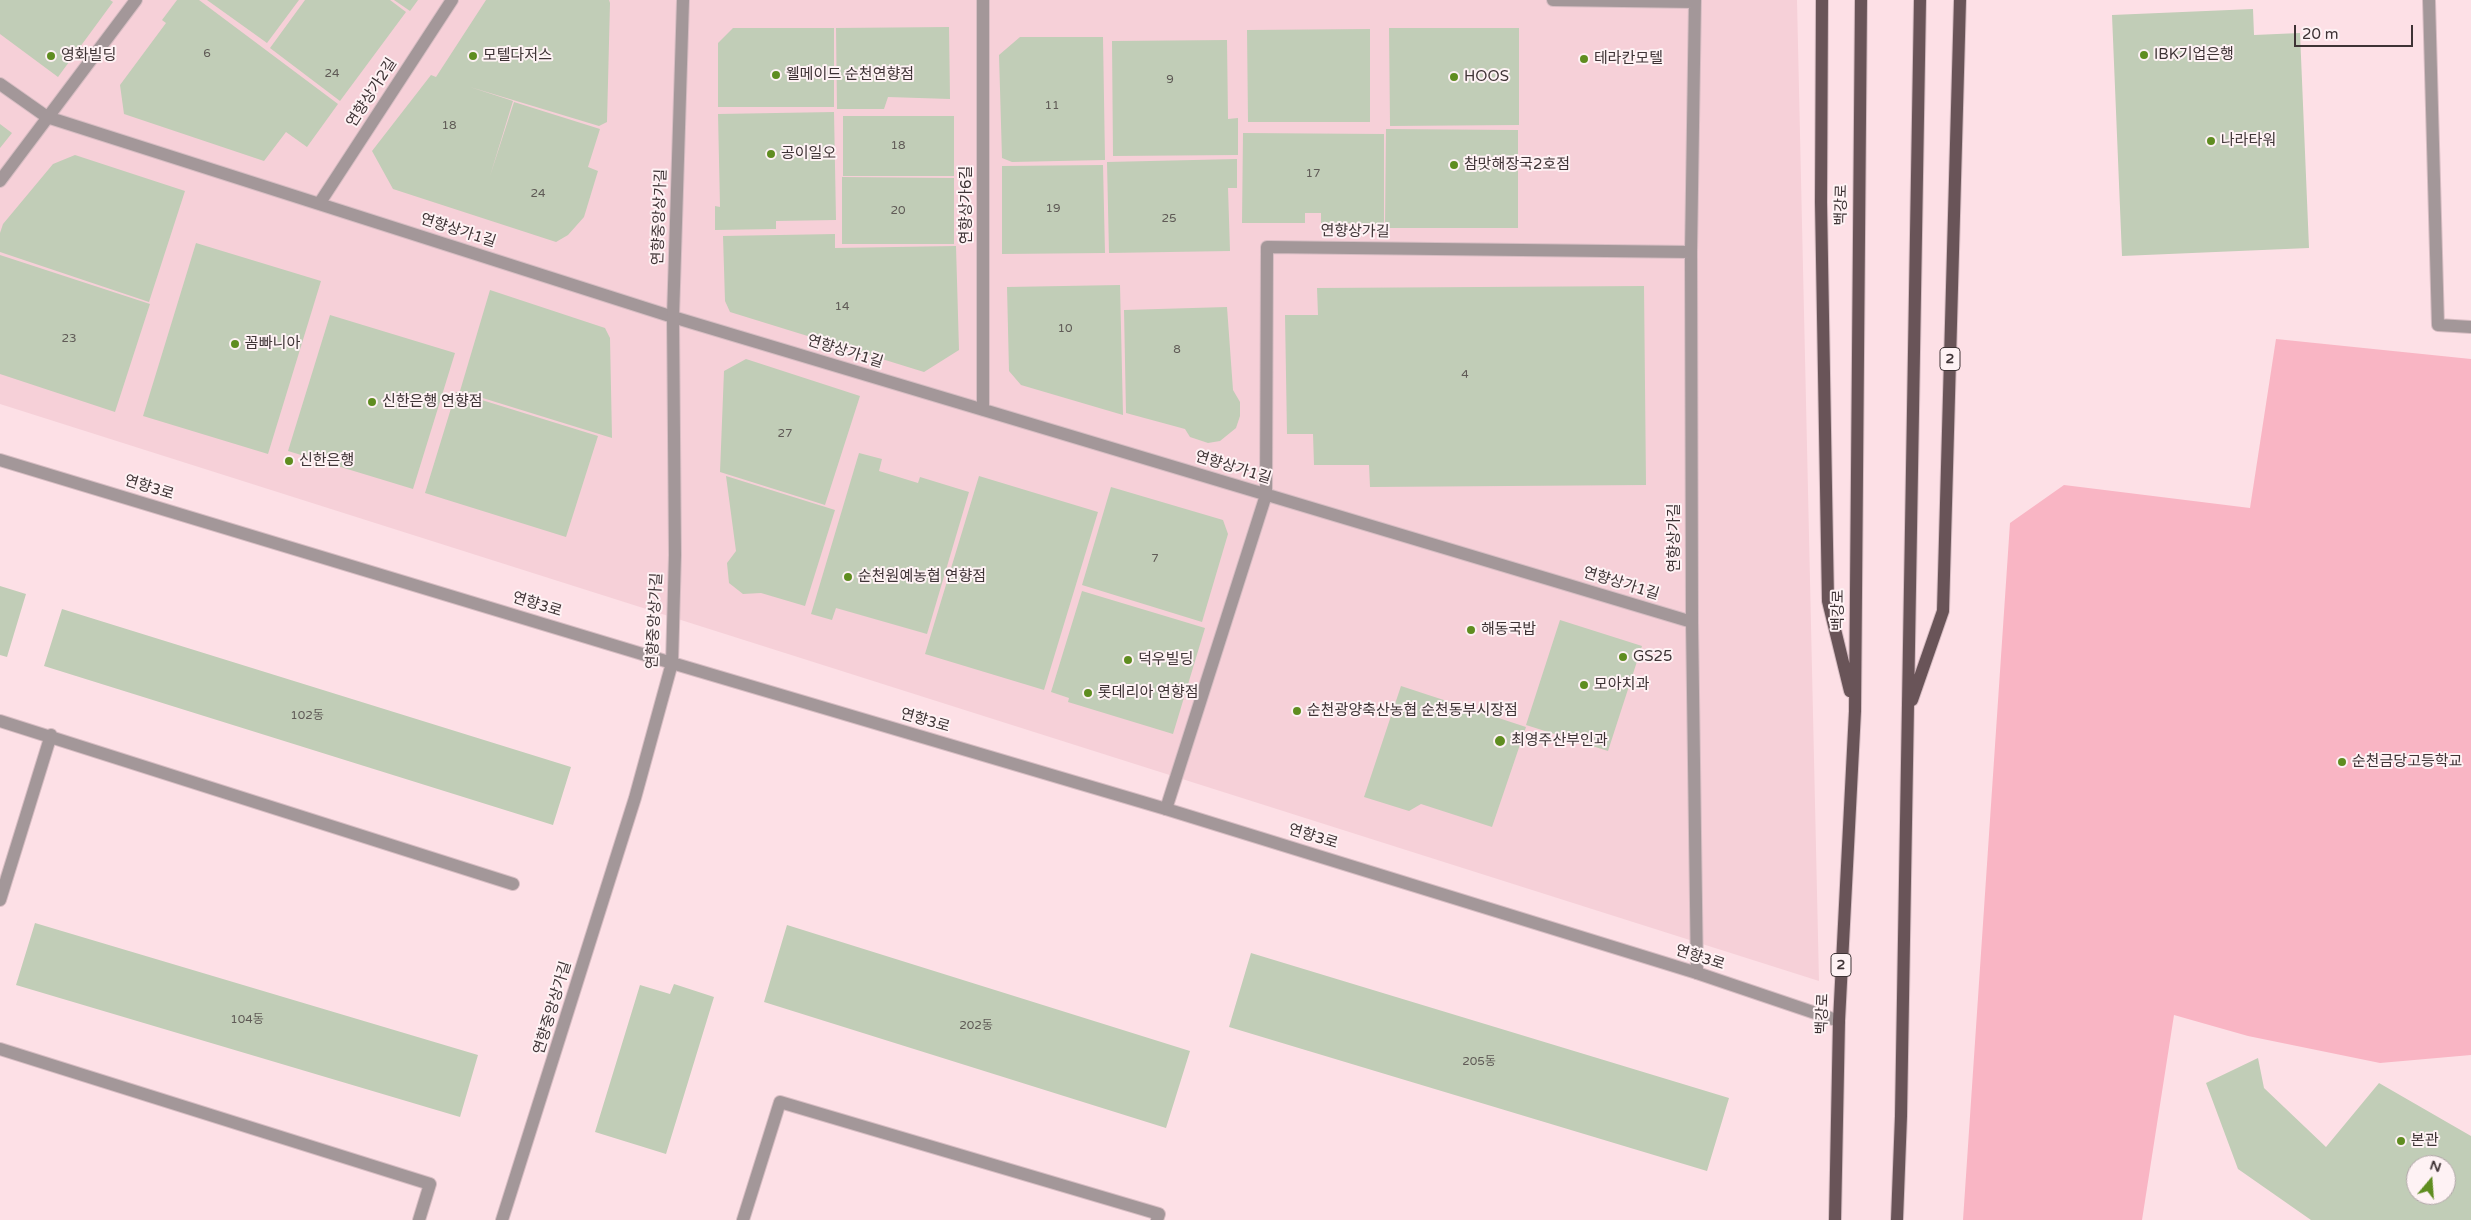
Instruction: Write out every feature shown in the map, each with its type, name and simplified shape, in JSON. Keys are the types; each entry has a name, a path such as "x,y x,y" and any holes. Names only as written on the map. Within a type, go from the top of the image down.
{"main road":[{"name":"2","path":"1822,0 1821,202 1828,601 1855,711"},
{"name":"백강로","path":"1835,1220 1838,1021 1855,711 1861,0"},
{"path":"1908,712 1920,0"},
{"name":"2","path":"1897,1220 1908,712 1943,611 1960,0"}],"street":[{"path":"0,181 136,0"},
{"name":"연향상가2길","path":"319,204 452,0"},
{"name":"연향중앙상가길","path":"502,1220 635,798 672,663 675,555 673,317 683,0"},
{"name":"연향상가6길","path":"983,0 983,410"},
{"path":"1553,0 1694,1"},
{"path":"2429,0 2438,325 2471,327"},
{"name":"연향상가길","path":"1694,1 1691,252 1692,622 1697,974"},
{"name":"연향상가1길","path":"0,84 47,116 673,317 1692,622"},
{"name":"연향상가길","path":"1266,495 1267,247 1691,252"},
{"name":"연향3로","path":"0,460 672,663 1166,809 1697,974 1838,1021"},
{"path":"1166,809 1266,495"},
{"path":"0,721 51,735 513,884"},
{"path":"0,900 51,735"},
{"path":"0,1048 430,1184 419,1220"},
{"path":"743,1220 780,1102 1159,1214 1157,1220"}],"shaded area":[{"path":"0,0 1797,0 1819,981 0,404"},
{"path":"2276,339 2471,359 2471,1055 2380,1063 2248,1036 2174,1015 2142,1220 1963,1220 2010,523 2064,485 2250,508"}],"building":[{"name":"영화빌딩","path":"0,0 110,0 113,2 58,77 0,34"},
{"path":"177,0 199,0 338,104 307,147 286,132 264,161 124,114 120,85 166,23 162,20"},
{"path":"207,0 299,0 267,43"},
{"path":"305,0 390,0 406,12 340,101 270,48"},
{"path":"394,0 418,0 410,11"},
{"path":"486,0 609,0 610,3 607,122 599,126 470,87 513,101 490,176 514,102 600,129 588,167 598,171 584,217 568,235 556,242 393,189 372,151 431,75 436,77"},
{"name":"나라타워","path":"2253,9 2254,35 2300,33 2309,248 2122,256 2112,15"},
{"path":"949,27 950,99 888,97 884,109 837,109 836,28"},
{"name":"웰메이드 순천연향점","path":"733,28 834,28 834,107 718,107 718,43"},
{"name":"HOOS","path":"1389,28 1519,28 1519,125 1390,126"},
{"path":"1370,29 1370,122 1248,122 1247,30"},
{"path":"1020,37 1103,37 1105,160 1012,162 1002,158 999,55"},
{"path":"1227,40 1228,119 1238,118 1238,155 1113,156 1112,41"},
{"path":"834,112 836,220 776,221 776,229 715,230 715,206 720,207 718,114"},
{"path":"843,116 954,116 954,176 843,176"},
{"path":"0,124 12,133 0,148"},
{"path":"1386,129 1518,130 1518,228 1385,228"},
{"path":"1243,133 1384,134 1384,224 1321,223 1321,213 1305,213 1305,223 1242,223"},
{"path":"75,155 185,191 149,302 0,252 0,233 3,224 53,164"},
{"path":"1237,159 1237,188 1228,188 1230,251 1109,253 1107,162"},
{"path":"1103,165 1105,253 1002,254 1002,166"},
{"path":"842,177 954,178 954,244 842,244"},
{"path":"835,234 835,248 956,246 959,350 924,372 730,312 725,301 723,236"},
{"path":"196,243 321,281 268,454 143,416"},
{"path":"0,255 150,304 115,412 0,374"},
{"path":"1120,285 1123,415 1021,385 1009,371 1007,287"},
{"path":"1644,286 1646,485 1370,487 1369,465 1314,465 1313,434 1287,434 1285,315 1318,315 1317,288"},
{"path":"490,290 605,328 610,338 612,438 460,391"},
{"path":"1227,307 1233,390 1240,402 1240,416 1236,428 1220,441 1208,443 1190,437 1185,429 1126,413 1124,310"},
{"name":"신한은행 연향점","path":"330,315 455,353 413,489 288,451"},
{"path":"746,359 860,396 825,505 720,472 724,371"},
{"path":"456,392 598,436 566,537 425,493"},
{"path":"859,453 882,459 879,471 918,483 920,477 969,492 927,634 836,608 832,620 811,614"},
{"path":"726,476 835,510 805,606 761,593 743,594 729,583 727,563 736,551"},
{"path":"979,476 1098,512 1044,690 925,654"},
{"path":"1111,487 1223,520 1228,534 1202,622 1082,585"},
{"path":"0,586 26,594 7,657 0,655"},
{"name":"덕우빌딩","path":"1082,591 1205,628 1173,734 1068,702 1069,698 1051,692"},
{"path":"62,609 571,767 553,825 44,666"},
{"name":"모아치과","path":"1560,620 1642,646 1608,751 1526,725"},
{"path":"1401,686 1526,727 1492,827 1421,804 1409,811 1364,797"},
{"path":"35,923 478,1055 460,1117 16,985"},
{"path":"787,925 1190,1051 1166,1128 764,1002"},
{"path":"1251,953 1729,1098 1707,1171 1229,1027"},
{"path":"674,984 714,997 666,1154 595,1132 640,985 670,994"},
{"name":"본관","path":"2258,1058 2264,1088 2326,1147 2379,1083 2471,1136 2471,1220 2311,1220 2238,1169 2206,1083"}],"place":[{"name":"IBK기업은행","path":"2144,55"},
{"name":"영화빌딩","path":"51,56"},
{"name":"모텔다저스","path":"473,56"},
{"name":"테라칸모텔","path":"1584,59"},
{"name":"웰메이드 순천연향점","path":"776,75"},
{"name":"HOOS","path":"1454,77"},
{"name":"나라타워","path":"2211,141"},
{"name":"공이일오","path":"771,154"},
{"name":"참맛해장국2호점","path":"1454,165"},
{"name":"꼼빠니아","path":"235,344"},
{"name":"신한은행 연향점","path":"372,402"},
{"name":"신한은행","path":"289,461"},
{"name":"순천원예농협 연향점","path":"848,577"},
{"name":"해동국밥","path":"1471,630"},
{"name":"GS25","path":"1623,657"},
{"name":"덕우빌딩","path":"1128,660"},
{"name":"모아치과","path":"1584,685"},
{"name":"롯데리아 연향점","path":"1088,693"},
{"name":"순천광양축산농협 순천동부시장점","path":"1297,711"},
{"name":"최영주산부인과","path":"1500,741"},
{"name":"순천금당고등학교","path":"2342,762"},
{"name":"본관","path":"2401,1141"}]}
